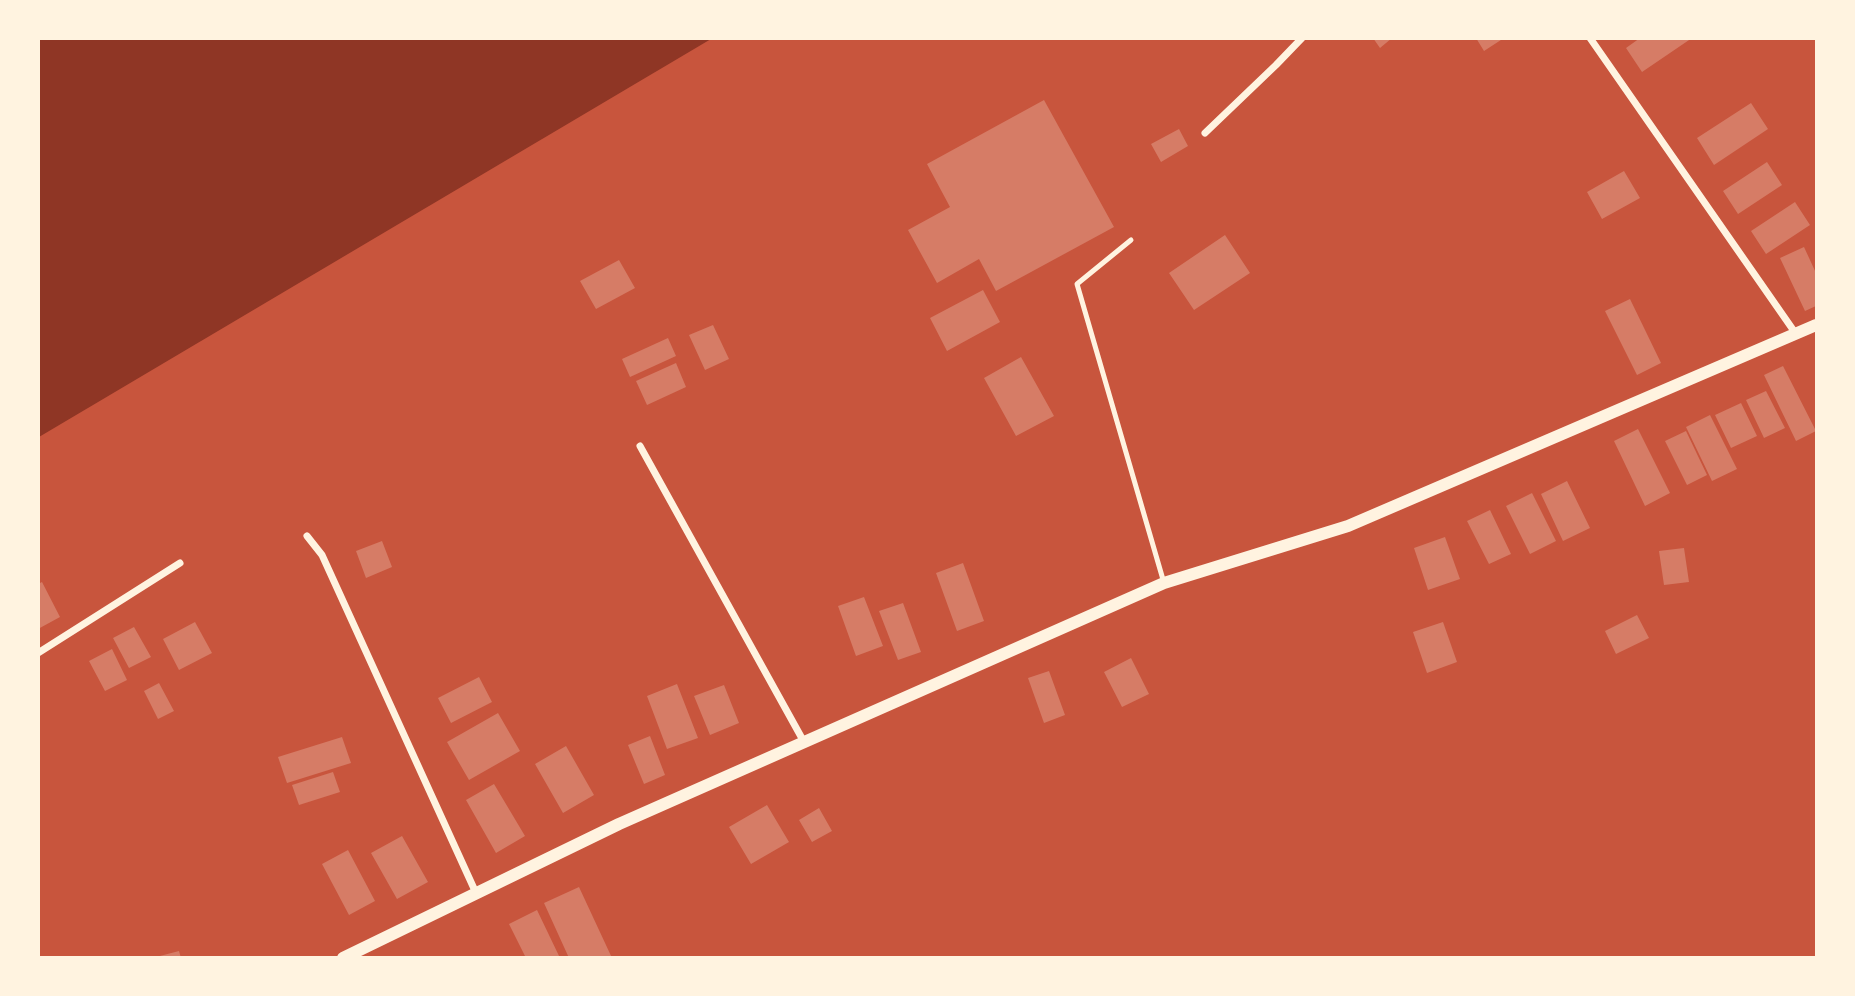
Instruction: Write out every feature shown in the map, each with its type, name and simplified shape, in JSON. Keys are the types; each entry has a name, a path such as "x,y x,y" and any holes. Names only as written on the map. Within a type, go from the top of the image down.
{"street":[{"path":"1205,133 1302,38"},
{"path":"1590,38 1796,334"},
{"path":"343,957 619,824 1164,583 1348,526 1816,325"},
{"path":"640,446 804,742"},
{"path":"307,536 322,555 477,893"},
{"path":"38,653 180,563"}],"lane":[{"path":"1131,240 1077,285 1164,583"}],"shaded area":[{"path":"39,38 711,38 711,39 39,437"}],"building":[{"path":"1373,38 1392,38 1380,48"},
{"path":"1476,38 1504,38 1484,51"},
{"path":"1640,38 1692,38 1642,72 1626,48"},
{"path":"1044,100 1114,227 996,291 979,259 937,283 908,230 950,207 927,164"},
{"path":"1751,103 1768,129 1714,165 1697,138"},
{"path":"1179,129 1188,146 1161,162 1151,144"},
{"path":"1767,162 1782,185 1738,214 1723,191"},
{"path":"1624,171 1640,198 1602,219 1587,192"},
{"path":"1795,202 1810,225 1766,254 1751,231"},
{"path":"1225,235 1250,273 1194,310 1169,273"},
{"path":"1804,247 1816,273 1816,306 1805,311 1780,258"},
{"path":"619,260 635,288 596,309 580,281"},
{"path":"983,290 1000,322 947,351 930,318"},
{"path":"1630,299 1661,363 1637,375 1605,311"},
{"path":"713,325 729,359 705,370 689,335"},
{"path":"668,338 676,356 630,377 622,359"},
{"path":"1021,357 1054,416 1016,436 984,378"},
{"path":"676,363 686,387 647,405 636,381"},
{"path":"1783,366 1816,431 1796,441 1764,375"},
{"path":"1766,391 1785,428 1764,438 1746,400"},
{"path":"1741,403 1757,436 1731,448 1715,415"},
{"path":"1710,415 1737,469 1712,481 1686,427"},
{"path":"1638,429 1670,493 1645,506 1614,441"},
{"path":"1686,431 1707,475 1687,485 1665,441"},
{"path":"1567,481 1590,528 1563,541 1541,494"},
{"path":"1532,493 1556,541 1530,554 1506,506"},
{"path":"1490,510 1511,554 1489,564 1467,521"},
{"path":"1445,537 1460,579 1428,590 1414,548"},
{"path":"382,541 392,567 366,578 356,551"},
{"path":"1684,548 1689,582 1664,585 1659,551"},
{"path":"963,563 984,621 957,631 936,573"},
{"path":"42,582 60,617 38,629 38,584"},
{"path":"864,597 883,646 856,656 838,606"},
{"path":"903,603 921,652 898,660 879,611"},
{"path":"1637,615 1649,638 1616,654 1605,631"},
{"path":"195,622 212,653 179,670 163,639"},
{"path":"1443,622 1457,662 1427,673 1413,632"},
{"path":"134,627 151,657 129,668 113,638"},
{"path":"112,649 127,680 105,691 89,661"},
{"path":"1131,658 1149,694 1122,707 1104,672"},
{"path":"1049,671 1065,715 1044,723 1028,678"},
{"path":"479,677 492,702 451,723 438,698"},
{"path":"159,683 174,711 158,719 144,691"},
{"path":"677,684 698,738 667,749 647,696"},
{"path":"724,685 739,723 710,735 694,696"},
{"path":"498,713 520,751 469,780 447,742"},
{"path":"650,736 665,775 644,784 628,745"},
{"path":"342,737 351,763 287,783 278,757"},
{"path":"566,746 594,795 563,813 535,764"},
{"path":"333,772 340,792 299,805 292,785"},
{"path":"494,784 525,836 496,853 466,800"},
{"path":"767,805 789,842 751,864 729,827"},
{"path":"819,808 832,831 812,842 799,820"},
{"path":"402,836 428,882 397,899 371,853"},
{"path":"348,850 375,901 349,915 322,864"},
{"path":"579,887 612,958 569,958 544,903"},
{"path":"537,910 560,958 526,958 509,924"},
{"path":"179,951 181,958 156,957"}]}
